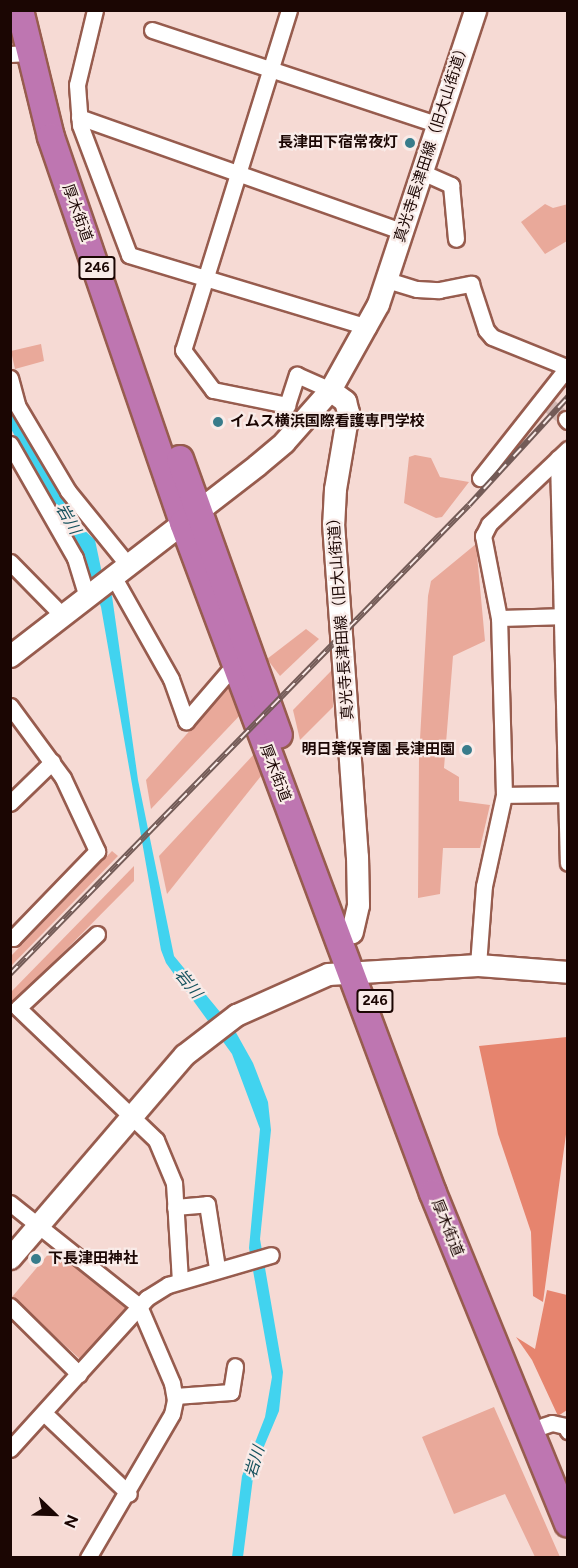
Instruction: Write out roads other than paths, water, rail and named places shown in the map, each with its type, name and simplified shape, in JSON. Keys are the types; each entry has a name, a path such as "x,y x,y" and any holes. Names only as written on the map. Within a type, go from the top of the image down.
{"highway":[{"name":"厚木街道","path":"20,10 19,54 69,195 190,517 351,932 357,973 433,1193 567,1523"},
{"name":"厚木街道","path":"38,10 67,139 190,517 234,665 357,973 555,1428 567,1485"}],"street":[{"path":"95,10 77,85 79,117 101,190 129,255 368,327"},
{"path":"10,656 284,442 330,390 297,375 287,405 213,390 183,351 290,10"},
{"name":"真光寺長津田線（旧大山街道）","path":"351,932 358,905 357,856 333,523 334,489 348,412 345,401 330,390 368,327 387,280 475,10"},
{"path":"152,30 439,125"},
{"path":"79,117 404,232"},
{"path":"424,172 451,184 456,239"},
{"path":"387,280 428,290 471,284 486,330 492,337 564,366 564,373 546,403 480,478"},
{"path":"10,378 17,405 118,573 171,679 186,721 234,665"},
{"path":"10,444 75,558 88,596"},
{"path":"563,454 567,863"},
{"path":"478,965 484,886 504,795 499,618 483,536 489,524 563,454"},
{"path":"10,562 63,616"},
{"path":"499,618 565,616"},
{"path":"10,706 52,762 97,851 13,938 10,936"},
{"path":"10,803 52,762"},
{"path":"504,795 566,794"},
{"path":"97,934 14,1012 132,1114 156,1140 169,1163 175,1207 180,1281"},
{"path":"10,1257 40,1225 132,1114 206,1034 234,1016 328,974 478,965 567,972"},
{"path":"10,1203 139,1306 175,1396 172,1414 129,1494 88,1557"},
{"path":"175,1207 207,1204 218,1268"},
{"path":"10,1449 139,1306 168,1285 240,1261 270,1255"},
{"path":"10,1306 79,1374"},
{"path":"175,1396 231,1392 235,1366"},
{"path":"44,1413 129,1494"}],"water":[{"name":"岩川","path":"10,402 83,529 95,540 103,578 112,596 138,780 174,956 234,1029 253,1063 268,1102 271,1130 260,1239 283,1372 279,1411 254,1470 243,1557 232,1557 242,1476 265,1417 272,1377 249,1248 260,1129 232,1054 166,963 161,950 101,607 80,552 11,429"}],"tunnel":[{"path":"550,406 566,419"}],"railway":[{"path":"10,974 469,505 568,397"}],"place":[{"name":"長津田下宿常夜灯","path":"410,143"},
{"name":"イムス横浜国際看護専門学校","path":"218,422"},
{"name":"明日葉保育園 長津田園","path":"467,750"},
{"name":"下長津田神社","path":"36,1259"}]}
